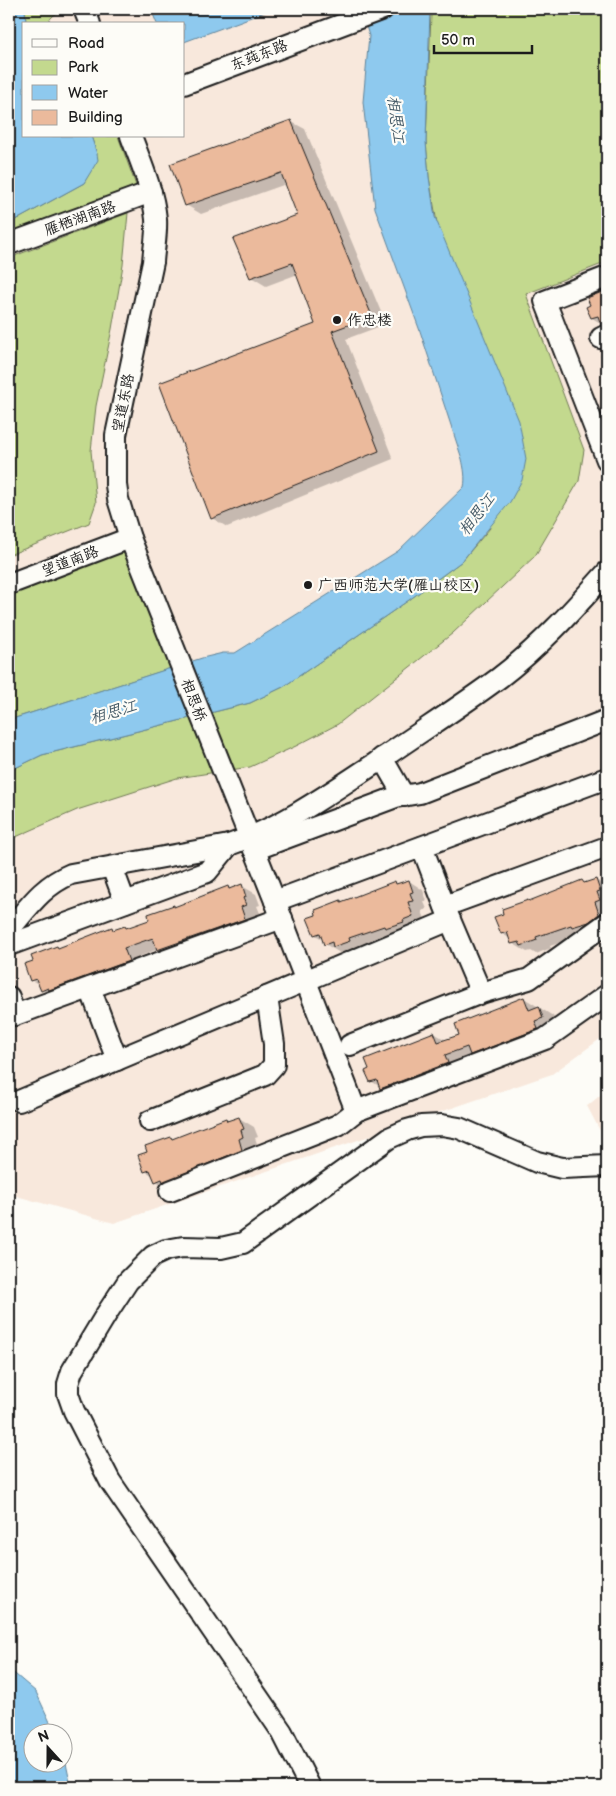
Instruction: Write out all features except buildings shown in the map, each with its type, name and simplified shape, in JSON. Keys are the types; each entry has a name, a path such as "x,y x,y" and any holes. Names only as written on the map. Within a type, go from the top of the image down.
{"street":[{"path":"84,9 89,22"},
{"name":"东莼东路","path":"185,84 383,9"},
{"name":"望道东路","path":"132,138 151,192 156,220 153,262 121,410 115,454 115,474 118,499 130,538 181,665"},
{"name":"雁栖湖南路","path":"9,244 151,192"},
{"path":"607,277 545,301 607,460"},
{"name":"望道南路","path":"9,584 130,538"},
{"path":"252,844 499,678 562,623 607,572"},
{"name":"相思桥","path":"181,665 279,910 356,1111"},
{"path":"9,930 40,894 55,881 71,874 229,845 252,844 396,797 420,793 607,720"},
{"path":"382,758 404,796"},
{"path":"9,997 15,1015 90,988 279,910 422,847 607,778"},
{"path":"9,945 208,872 229,845"},
{"path":"422,847 447,913 481,993"},
{"path":"19,1101 305,982 447,913 607,847"},
{"path":"112,867 125,902"},
{"path":"350,1045 481,993 529,979 607,924"},
{"path":"90,988 118,1060"},
{"path":"170,1191 338,1125 356,1111 546,1039 607,995"},
{"path":"150,1121 266,1075 274,1064 274,1044 267,997"},
{"path":"310,1787 282,1732 110,1481 70,1403 68,1384 72,1371 128,1281 153,1256 166,1250 183,1247 220,1248 243,1243 389,1138 408,1130 421,1126 442,1125 458,1128 537,1162 562,1168 607,1166"}],"shaded area":[{"name":"广西师范大学(雁山校区)","path":"9,9 607,9 607,1034 552,1074 114,1223 9,1194"},
{"path":"607,1090 607,1144 587,1106"}],"green space":[{"path":"25,9 65,9 54,15 47,22 26,22"},
{"path":"442,9 607,9 607,262 526,294 584,450 579,481 535,556 453,633 338,724 250,767 177,778 77,810 9,840 9,771 42,755 250,703 283,687 462,561 490,528 429,177 426,142 431,14"},
{"path":"92,138 119,138 138,191 9,238 9,222 20,218 84,183 97,154"},
{"path":"128,213 123,265 96,406 91,451 96,503 89,523 9,555 9,258"},
{"path":"130,538 181,665 9,720 9,584"}],"water":[{"path":"9,9 25,9 26,22 22,22 22,138 92,138 98,160 84,183 20,218 9,222"},
{"path":"151,9 273,9 185,42 185,22 156,22"},
{"name":"相思江","path":"361,9 430,9 426,142 435,217 519,421 526,459 522,480 510,502 462,561 283,687 250,703 42,755 9,771 9,720 202,658 223,653 235,653 398,551 464,487 465,477 462,459 420,331 375,208 363,102 369,36"},
{"path":"9,1669 36,1692 51,1724 22,1724 22,1774 68,1774 71,1787 9,1787"}],"place":[{"name":"作忠楼","path":"337,320"},
{"name":"广西师范大学(雁山校区)","path":"308,585"}]}
